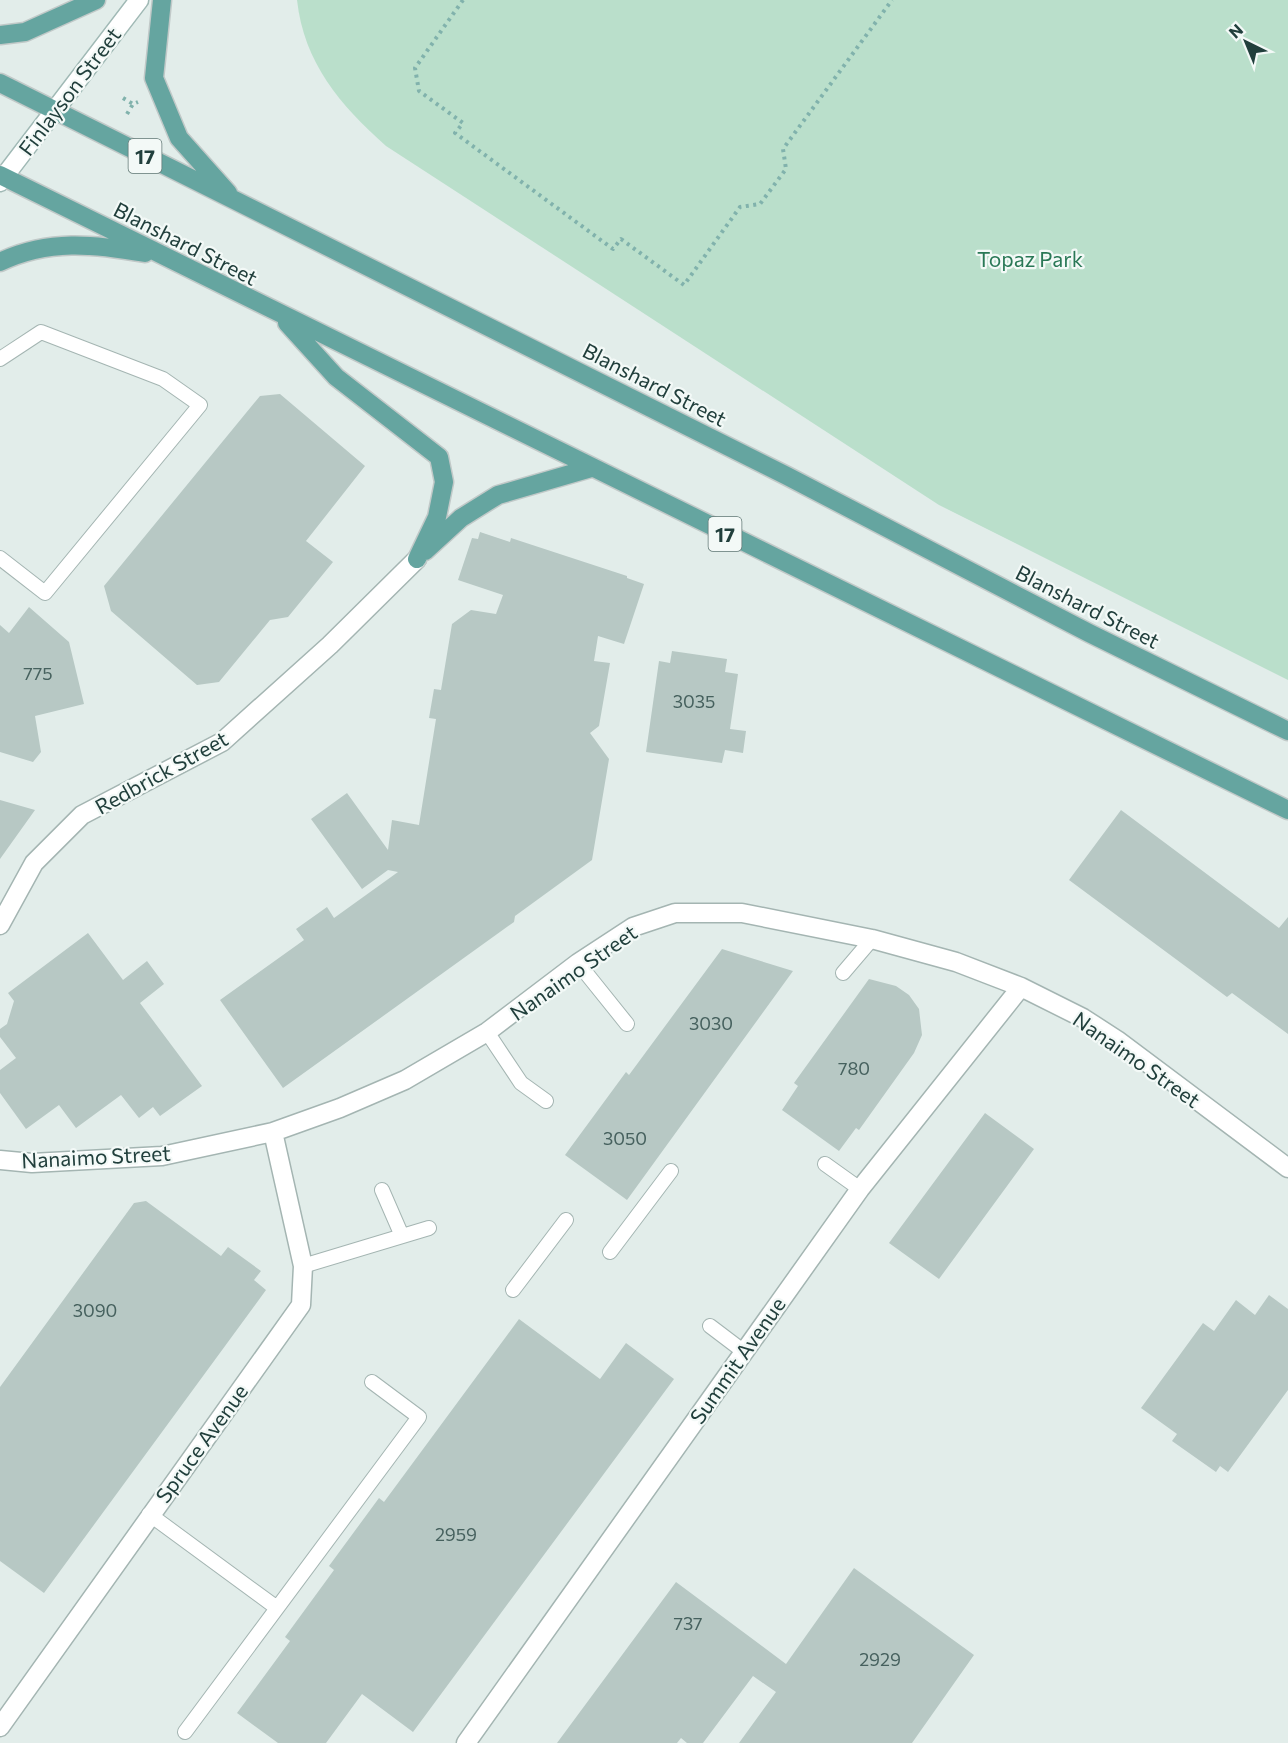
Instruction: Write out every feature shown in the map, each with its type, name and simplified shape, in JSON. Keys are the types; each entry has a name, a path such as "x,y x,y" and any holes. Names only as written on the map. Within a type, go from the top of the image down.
{"main road":[{"path":"0,35 25,32 96,0"},
{"path":"162,0 154,78 179,138 236,201"},
{"name":"Blanshard Street","path":"0,83 777,470 1089,633 1288,731"},
{"name":"Blanshard Street","path":"1,178 1288,810"},
{"path":"0,262 32,250 63,244 98,245 163,256"},
{"path":"282,317 336,377 439,457 444,482 437,518 417,559"},
{"path":"417,559 461,518 498,495 591,468"}],"street":[{"name":"Finlayson Street","path":"1,178 55,111 138,0"},
{"name":"Redbrick Street","path":"0,925 34,863 82,815 222,742 330,645 417,559"},
{"name":"Nanaimo Street","path":"0,1160 32,1163 162,1156 273,1132 340,1108 405,1080 487,1032 578,963 633,927 675,913 742,913 872,939 956,963 1021,987 1083,1018 1117,1040 1288,1168"},
{"name":"Summit Avenue","path":"466,1743 860,1189 1021,987"},
{"name":"Spruce Avenue","path":"0,1727 149,1514 301,1305 303,1266 273,1132"}],"lane":[{"path":"0,359 41,332 163,379 200,405 45,593 0,558"},
{"path":"843,973 872,939"},
{"path":"578,963 627,1024"},
{"path":"487,1032 521,1083 546,1101"},
{"path":"825,1164 860,1189"},
{"path":"610,1252 671,1171"},
{"path":"382,1190 402,1236"},
{"path":"513,1290 566,1220"},
{"path":"303,1266 429,1228"},
{"path":"710,1326 743,1351"},
{"path":"185,1732 420,1417 372,1382"},
{"path":"149,1514 277,1608"}],"path":[{"path":"462,0 415,68 419,91 463,123 455,134 614,249 621,239 684,285 740,207 760,204 786,169 783,149 892,0"},
{"path":"128,114 133,104"}],"green space":[{"name":"Topaz Park","path":"297,0 1288,0 1288,680 939,505 386,146 339,98 316,63 307,44"}],"building":[{"path":"280,394 365,466 306,541 333,562 288,617 270,620 219,682 197,685 111,611 104,586 260,396"},
{"path":"480,532 510,542 511,538 627,576 627,578 644,584 624,644 598,636 594,661 610,663 599,726 590,733 609,759 592,860 515,916 514,922 283,1088 220,1000 304,940 296,929 327,907 334,918 398,872 388,870 362,889 311,819 347,793 388,850 392,820 419,825 436,719 429,718 434,689 441,690 452,624 471,610 496,614 503,595 458,580 472,538 478,539"},
{"path":"29,607 69,642 84,704 35,716 41,752 33,762 0,752 0,625 9,633"},
{"path":"672,651 727,659 725,672 738,674 730,729 746,731 743,753 725,750 722,763 646,752 659,661 670,663"},
{"path":"0,800 35,810 0,859"},
{"path":"1121,810 1279,928 1288,917 1288,1034 1232,993 1227,997 1069,880"},
{"path":"88,933 123,980 147,961 164,984 140,1003 202,1086 160,1116 153,1107 139,1118 121,1095 76,1128 59,1105 26,1129 0,1093 0,1070 16,1058 0,1037 0,1029 7,1024 14,1001 8,993"},
{"path":"722,949 793,971 627,1200 565,1155 626,1072 629,1075"},
{"path":"869,979 896,986 909,995 919,1009 922,1035 914,1053 859,1130 856,1128 839,1151 782,1110 798,1086 794,1083"},
{"path":"985,1113 1034,1149 939,1279 889,1243"},
{"path":"146,1201 221,1256 228,1247 261,1271 254,1280 266,1290 44,1593 0,1561 0,1387 134,1203"},
{"path":"1269,1295 1288,1309 1288,1390 1228,1472 1220,1466 1216,1472 1172,1441 1177,1434 1141,1408 1203,1323 1214,1331 1236,1300 1255,1315"},
{"path":"519,1319 600,1379 626,1343 674,1379 413,1732 362,1694 326,1743 278,1743 237,1713 290,1641 285,1637 334,1570 329,1566 379,1498 384,1502"},
{"path":"854,1568 974,1655 912,1743 739,1743 776,1692 753,1676 703,1743 687,1743 681,1738 677,1743 557,1743 676,1582 786,1664"}]}
